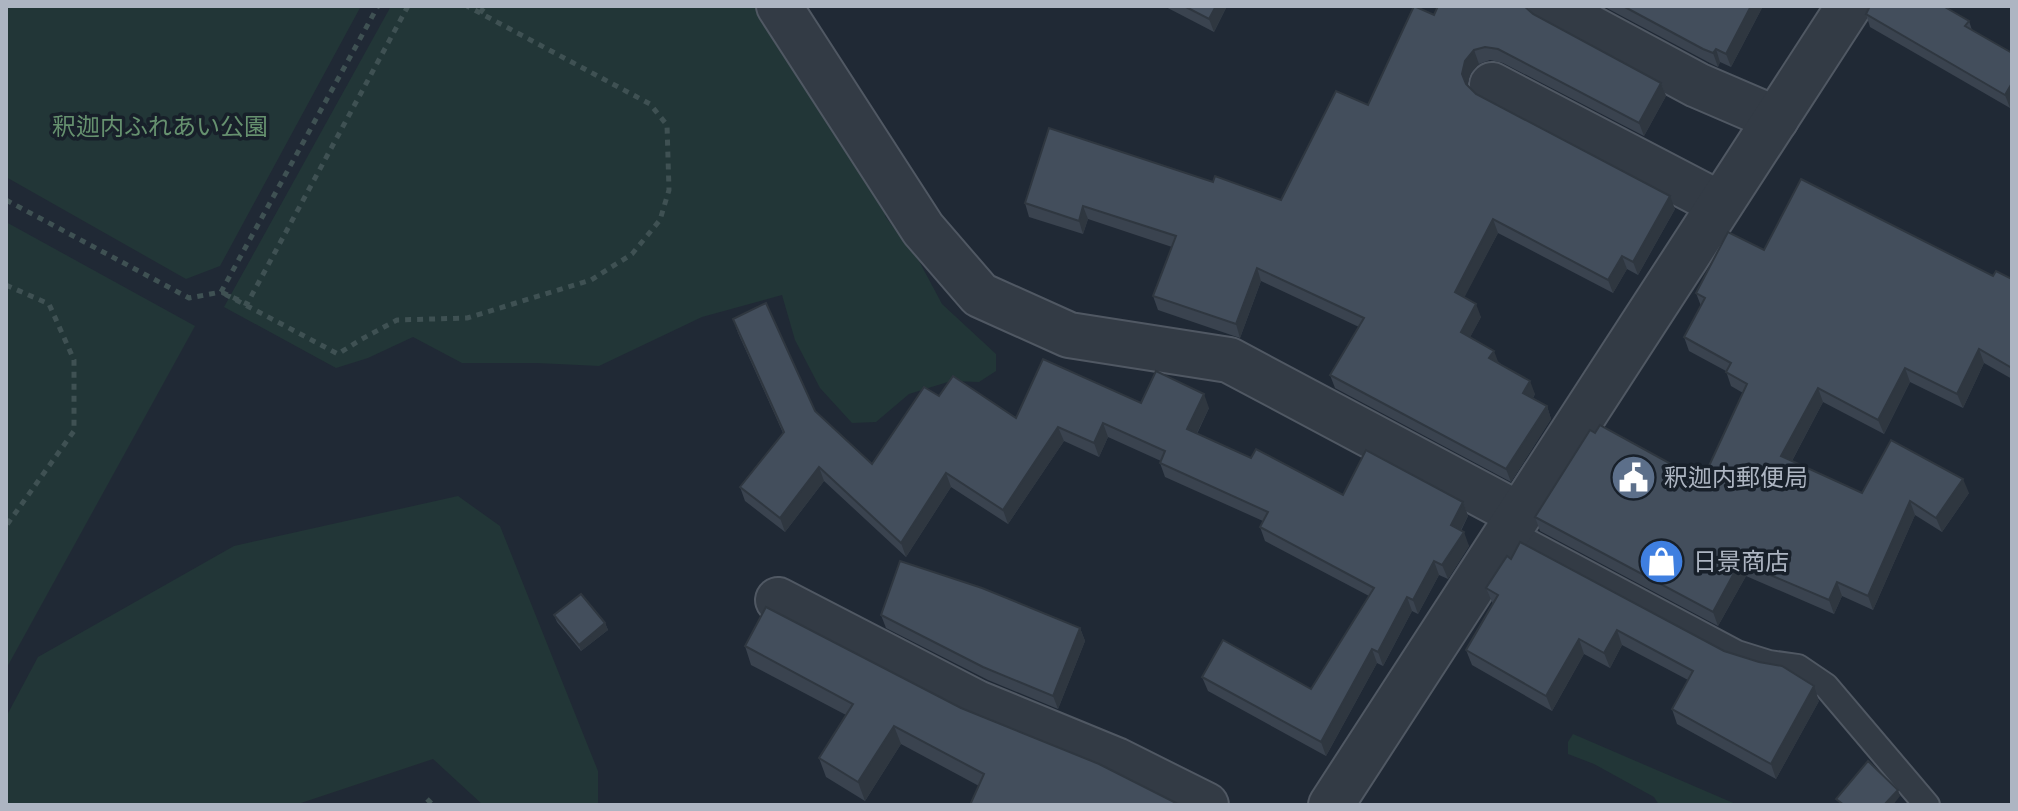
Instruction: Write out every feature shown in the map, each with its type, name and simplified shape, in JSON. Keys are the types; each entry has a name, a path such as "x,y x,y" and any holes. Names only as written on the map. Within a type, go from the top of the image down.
{"street":[{"path":"779,6 923,229 980,295 1069,335 1229,360 1513,522"},
{"path":"1550,6 1697,85 1776,119"},
{"path":"1331,805 1849,6"},
{"path":"1492,85 1720,204"},
{"path":"778,600 977,703 1116,760 1206,805"}],"lane":[{"path":"1513,522 1737,653 1769,663 1798,667 1826,686 1927,805"}],"path":[{"path":"221,292 378,6"},
{"path":"6,200 189,298 221,292 247,304 408,6"},
{"path":"221,292 338,354 397,320 467,318 591,280 632,254 660,220 669,190 667,125 650,104 467,6"},
{"path":"480,13 485,6"},
{"path":"6,285 49,304 74,360 74,431 6,526"},
{"path":"427,799 433,805"}],"green space":[{"name":"釈迦内ふれあい公園","path":"6,6 361,6 220,266 186,279 6,177"},
{"path":"391,6 756,6 887,210 885,216 919,261 942,304 996,354 996,371 979,382 951,381 909,394 876,422 852,423 820,388 795,340 782,295 702,317 599,366 462,363 413,337 368,358 336,368 224,307"},
{"path":"6,222 195,326 6,669"},
{"path":"458,496 500,526 598,771 598,805 483,805 433,759 295,805 6,805 6,717 38,657 234,546"},
{"path":"1573,734 1738,805 1659,805 1654,797 1594,764 1568,754 1568,742"}],"building":[{"path":"1184,6 1216,6 1209,19"},
{"path":"1414,6 1434,15 1438,6 1524,6 1533,14 1661,83 1639,123 1498,49 1485,47 1474,50 1465,61 1462,74 1466,84 1476,94 1670,196 1633,262 1622,256 1608,280 1493,219 1455,292 1476,304 1461,332 1494,351 1489,358 1530,381 1523,393 1547,406 1506,469 1330,375 1364,318 1257,268 1236,324 1153,296 1176,236 1083,206 1079,221 1025,203 1049,128 1213,182 1215,176 1281,200 1336,91 1368,105"},
{"path":"1623,6 1751,6 1726,54 1716,49 1713,53 1703,49"},
{"path":"1870,6 1943,6 1969,21 1965,26 2012,53 2012,83 2005,95 1866,14"},
{"path":"1801,179 1993,276 1996,271 2012,279 2012,368 1979,349 1957,394 1905,368 1878,420 1818,388 1781,456 1862,493 1891,440 1963,479 1936,518 1910,501 1868,596 1837,582 1829,600 1740,562 1713,612 1535,517 1590,430 1595,433 1600,425 1702,481 1747,384 1726,372 1731,363 1684,337 1705,298 1696,293 1728,232 1764,250"},
{"path":"766,303 815,411 872,464 924,387 939,396 953,376 1016,418 1043,359 1141,403 1156,371 1204,394 1187,429 1251,458 1256,449 1343,495 1366,450 1463,502 1451,525 1464,532 1442,565 1434,561 1413,600 1407,597 1378,652 1372,649 1321,742 1202,677 1223,640 1311,689 1374,588 1260,527 1268,512 1160,463 1165,451 1103,423 1094,443 1058,427 1003,510 946,473 901,543 819,467 780,518 740,487 784,432 733,319"},
{"path":"1520,542 1724,651 1782,666 1814,686 1771,764 1672,709 1693,671 1617,630 1604,653 1579,639 1546,696 1466,650 1498,595 1486,588 1507,556 1511,559"},
{"path":"900,561 982,588 1080,628 1053,696 983,667 881,615"},
{"path":"581,594 605,623 579,645 554,615"},
{"path":"766,607 961,708 1099,764 1180,805 970,805 984,774 894,726 858,782 819,758 853,704 745,646"},
{"path":"1868,761 1898,790 1884,805 1844,805 1836,799"}],"place":[{"name":"釈迦内郵便局","path":"1633,478"},
{"name":"日景商店","path":"1662,562"}]}
